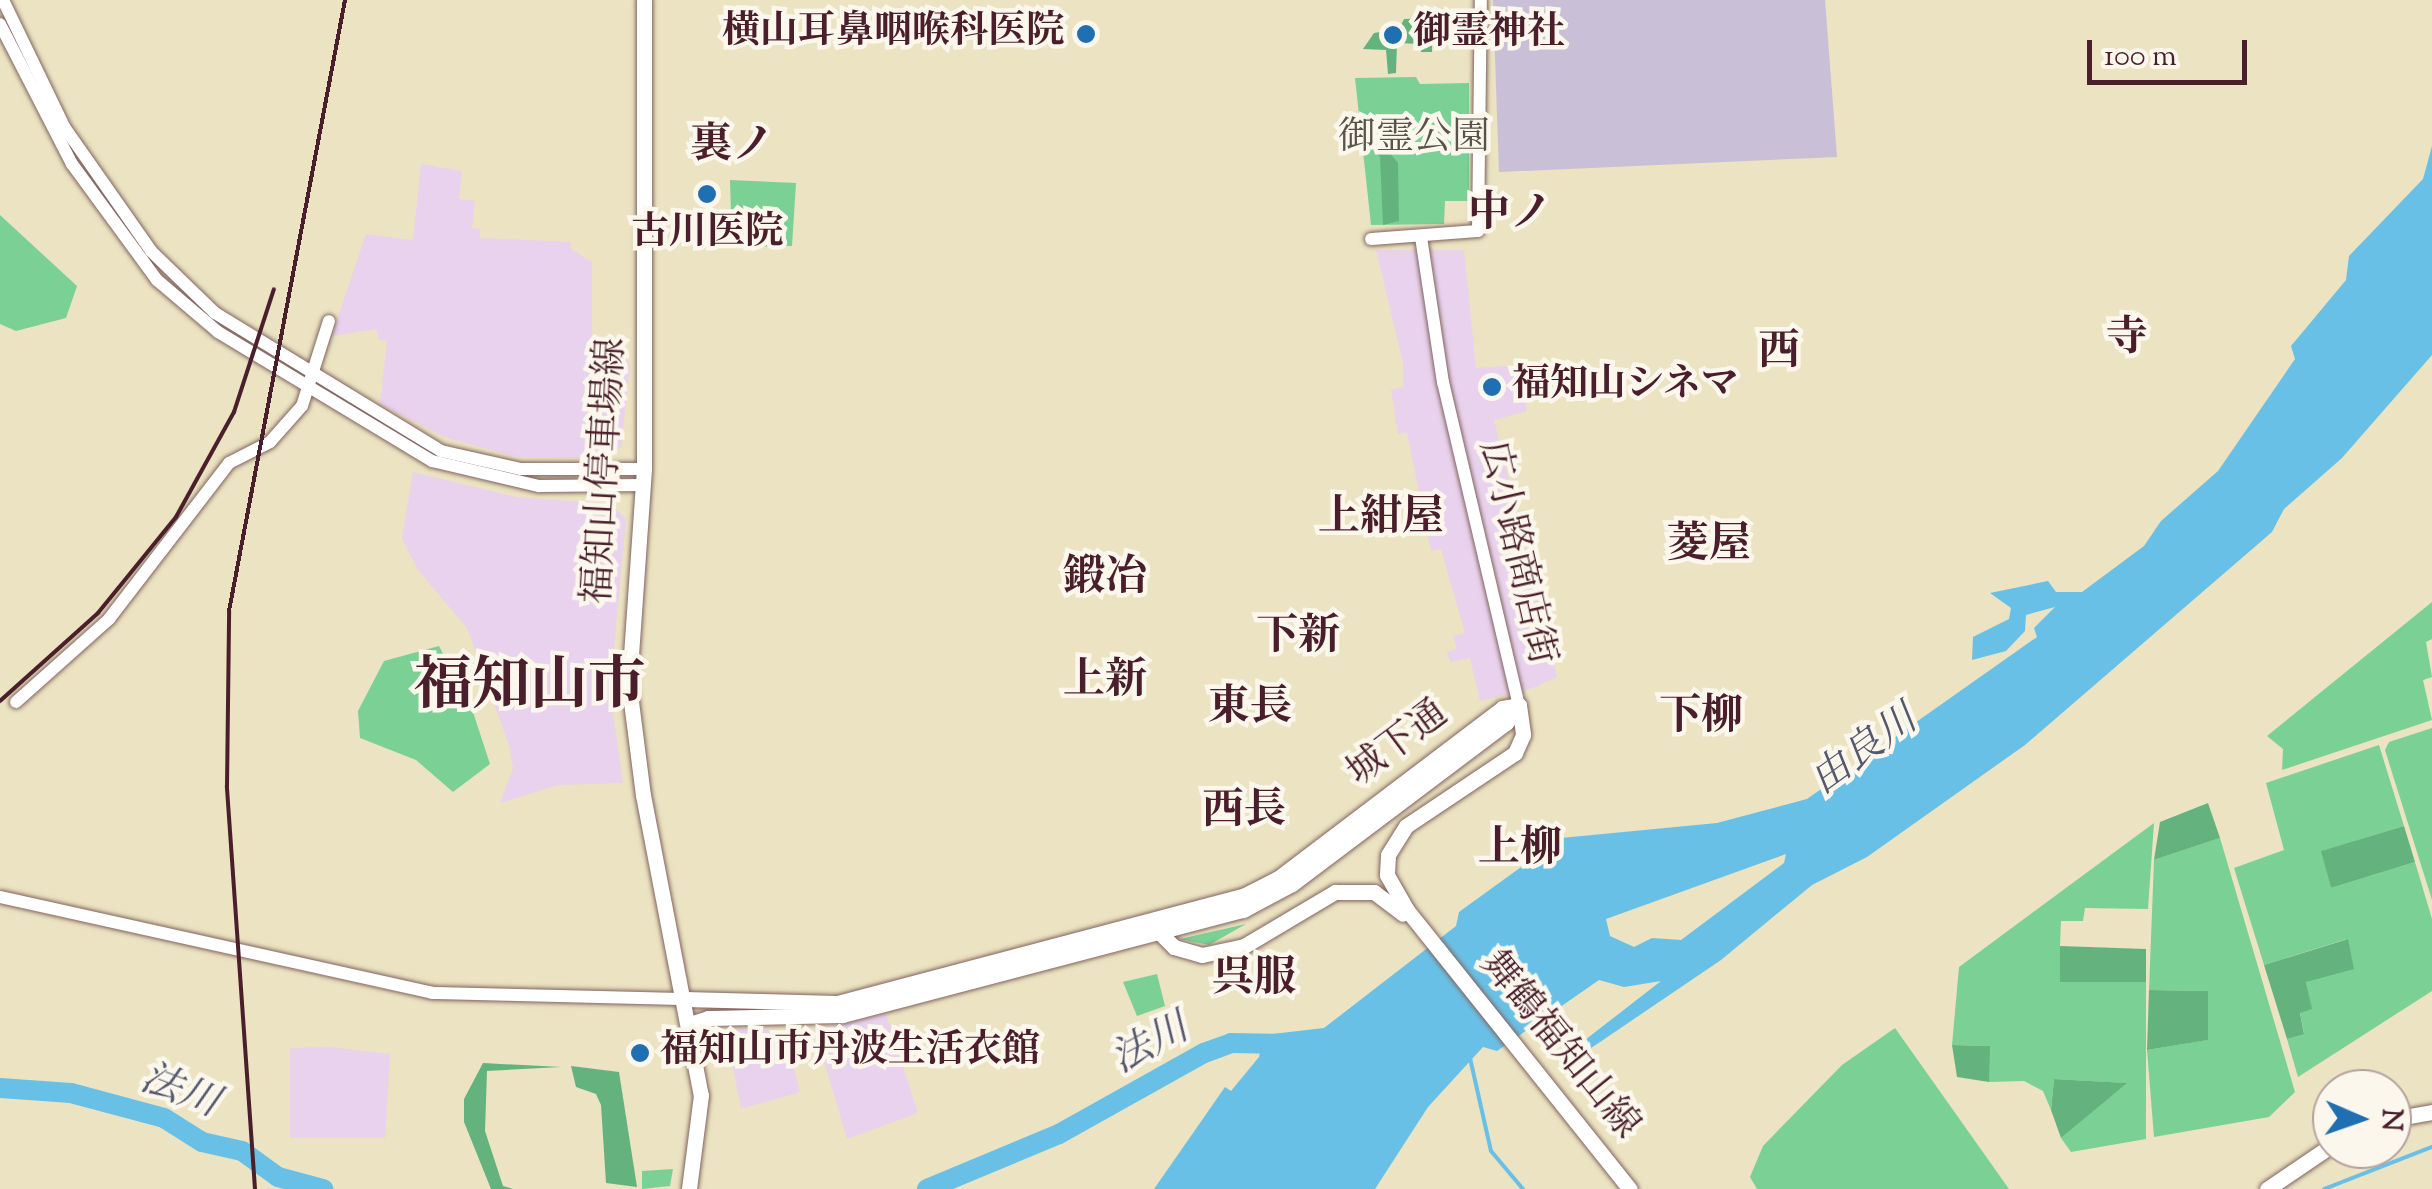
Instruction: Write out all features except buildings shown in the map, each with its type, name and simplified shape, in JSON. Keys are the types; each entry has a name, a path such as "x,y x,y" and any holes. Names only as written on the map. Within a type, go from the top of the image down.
{"main road":[{"name":"福知山停車場線","path":"644,0 644,477 632,727 690,1024 702,1114 689,1189"},
{"name":"舞鶴福知山線","path":"1519,705 1522,735 1515,753 1406,826 1388,855 1389,882 1630,1189"},
{"name":"城下通","path":"685,999 837,1003 1154,927 1243,910 1278,893 1506,722 1519,705"},
{"name":"舞鶴福知山線","path":"1154,927 1192,954 1227,951 1334,892 1374,892 1434,944"},
{"name":"城下通","path":"690,1024 708,1018 808,1020 1154,927"},
{"name":"城下通","path":"685,999 808,1020"},
{"path":"2267,1189 2312,1158"}],"street":[{"path":"3,0 65,128 151,251 215,313 312,384"},
{"path":"1371,240 1478,231 1481,0"},
{"path":"0,24 43,118 157,280 218,332 405,434 479,462 644,477"},
{"name":"広小路商店街","path":"1421,237 1444,382 1519,705"},
{"path":"16,702 109,620 229,463 270,442 312,384 328,321"},
{"path":"0,898 52,904 432,993 685,999"}],"shaded area":[{"path":"1493,0 1825,0 1837,157 1499,172"},
{"path":"421,164 462,171 459,199 475,201 472,228 480,229 480,238 571,242 571,249 592,262 592,346 619,346 630,365 621,448 598,449 597,458 516,457 447,438 380,404 387,341 379,340 376,329 333,336 334,329 366,234 413,240"},
{"path":"1376,250 1464,250 1476,368 1522,365 1527,411 1494,420 1557,677 1533,688 1480,701 1470,658 1450,662 1447,652 1457,649 1453,636 1465,633 1441,549 1431,551 1407,433 1398,434 1391,390 1404,387 1403,363"},
{"path":"413,472 516,497 610,504 626,519 610,692 623,783 559,785 500,803 513,769 510,748 467,628 418,570 402,539"},
{"path":"886,1014 918,1113 847,1139 815,1030"},
{"path":"726,1031 784,1031 800,1092 741,1109"},
{"path":"329,1047 390,1054 385,1138 290,1138 290,1048"}],"green space":[{"path":"1432,18 1432,52 1421,52 1420,44 1397,43 1396,73 1388,74 1386,50 1363,49 1374,33 1399,29 1404,19"},
{"name":"御霊公園","path":"1416,77 1420,84 1469,83 1469,201 1445,201 1444,224 1371,225 1355,78"},
{"path":"1378,124 1389,129 1388,151 1398,163 1399,221 1383,225 1380,157 1366,137 1366,126"},
{"path":"730,180 796,183 792,246 732,247"},
{"path":"0,215 77,286 66,318 16,331 0,324"},
{"path":"2432,602 2432,639 2426,642 2432,677 2423,680 2432,720 2282,770 2283,749 2267,736"},
{"path":"439,646 472,709 490,764 453,792 416,760 360,738 358,711 384,661"},
{"path":"2432,728 2432,900 2385,750 2389,742"},
{"path":"2379,745 2404,826 2322,851 2331,888 2415,862 2432,919 2432,991 2298,1077 2287,1039 2304,1033 2300,1012 2311,1008 2306,982 2347,939 2264,965 2234,868 2284,850 2266,783"},
{"path":"2208,803 2220,838 2154,860 2160,822"},
{"path":"2154,823 2148,909 2085,908 2083,921 2061,921 2060,946 2061,982 2146,982 2146,1139 2071,1152 2061,1138 2125,1083 2054,1079 2051,1110 2043,1091 2024,1081 1989,1082 1989,1046 1952,1045 1959,967"},
{"path":"2404,826 2415,862 2331,888 2321,851"},
{"path":"2220,838 2295,1092 2269,1117 2154,1137 2147,1050 2207,1040 2208,991 2149,990 2154,860"},
{"path":"1246,924 1209,945 1180,939"},
{"path":"2348,939 2354,969 2306,982 2312,1009 2300,1013 2304,1034 2287,1039 2264,965"},
{"path":"2060,946 2146,949 2146,982 2060,982"},
{"path":"1157,974 1165,1006 1137,1016 1123,982"},
{"path":"2149,990 2208,991 2208,1040 2147,1050"},
{"path":"1895,1028 2009,1189 1757,1189 1750,1177 1763,1146 1842,1065"},
{"path":"1952,1045 1990,1046 1989,1082 1957,1077"},
{"path":"483,1063 561,1067 487,1071 485,1131 503,1186 513,1189 491,1189 464,1122 464,1099"},
{"path":"571,1066 619,1072 637,1187 606,1183 601,1105 596,1094 576,1087"},
{"path":"2054,1079 2127,1083 2061,1138 2051,1110"},
{"path":"673,1169 670,1186 642,1189 642,1171"}],"water":[{"path":"2432,146 2432,355 2342,458 2284,509 2272,532 2025,745 1867,857 1812,885 1721,960 1572,1061 1585,1040 1661,981 1624,987 1599,980 1497,1051 1483,1047 1428,1107 1375,1189 1154,1189 1225,1087 1231,1091 1259,1057 1264,1035 1324,1028 1456,926 1459,912 1561,838 1717,823 1807,799 2037,637 2034,628 2055,607 2026,615 2025,631 2006,651 1972,660 1973,637 2009,619 2011,608 1990,593 2048,581 2056,592 2082,592 2144,546 2161,521 2218,471 2295,359 2291,346 2346,280 2349,256 2423,179","holes":["1786,854 1784,863 1681,940 1652,938 1634,947 1610,936 1606,919"]}],"waterway":[{"name":"法川","path":"927,1189 1059,1134 1204,1053 1231,1043 1288,1044"},
{"path":"1470,1058 1491,1151 1523,1189"},
{"name":"法川","path":"0,1088 71,1093 164,1118 202,1142 242,1151 278,1177 323,1189"},
{"path":"2324,1189 2432,1147"}],"railway":[{"path":"255,1189 227,786 229,611 345,0"},
{"path":"0,701 98,613 176,517 234,412 274,289"}],"place":[{"name":"横山耳鼻咽喉科医院","path":"1086,34"},
{"name":"御霊神社","path":"1393,35"},
{"name":"古川医院","path":"707,194"},
{"name":"福知山シネマ","path":"1492,387"},
{"name":"福知山市丹波生活衣館","path":"640,1053"}],"district":[{"name":"裏ノ","path":"732,147"},
{"name":"中ノ","path":"1510,215"},
{"name":"寺","path":"2127,340"},
{"name":"西","path":"1779,353"},
{"name":"上紺屋","path":"1381,519"},
{"name":"菱屋","path":"1709,546"},
{"name":"鍛冶","path":"1105,579"},
{"name":"下新","path":"1298,638"},
{"name":"上新","path":"1105,682"},
{"name":"福知山市","path":"530,689"},
{"name":"東長","path":"1250,709"},
{"name":"下柳","path":"1701,718"},
{"name":"西長","path":"1244,812"},
{"name":"上柳","path":"1520,850"},
{"name":"呉服","path":"1254,980"}],"water label":[{"name":"由良川","path":"1865,752"}]}
